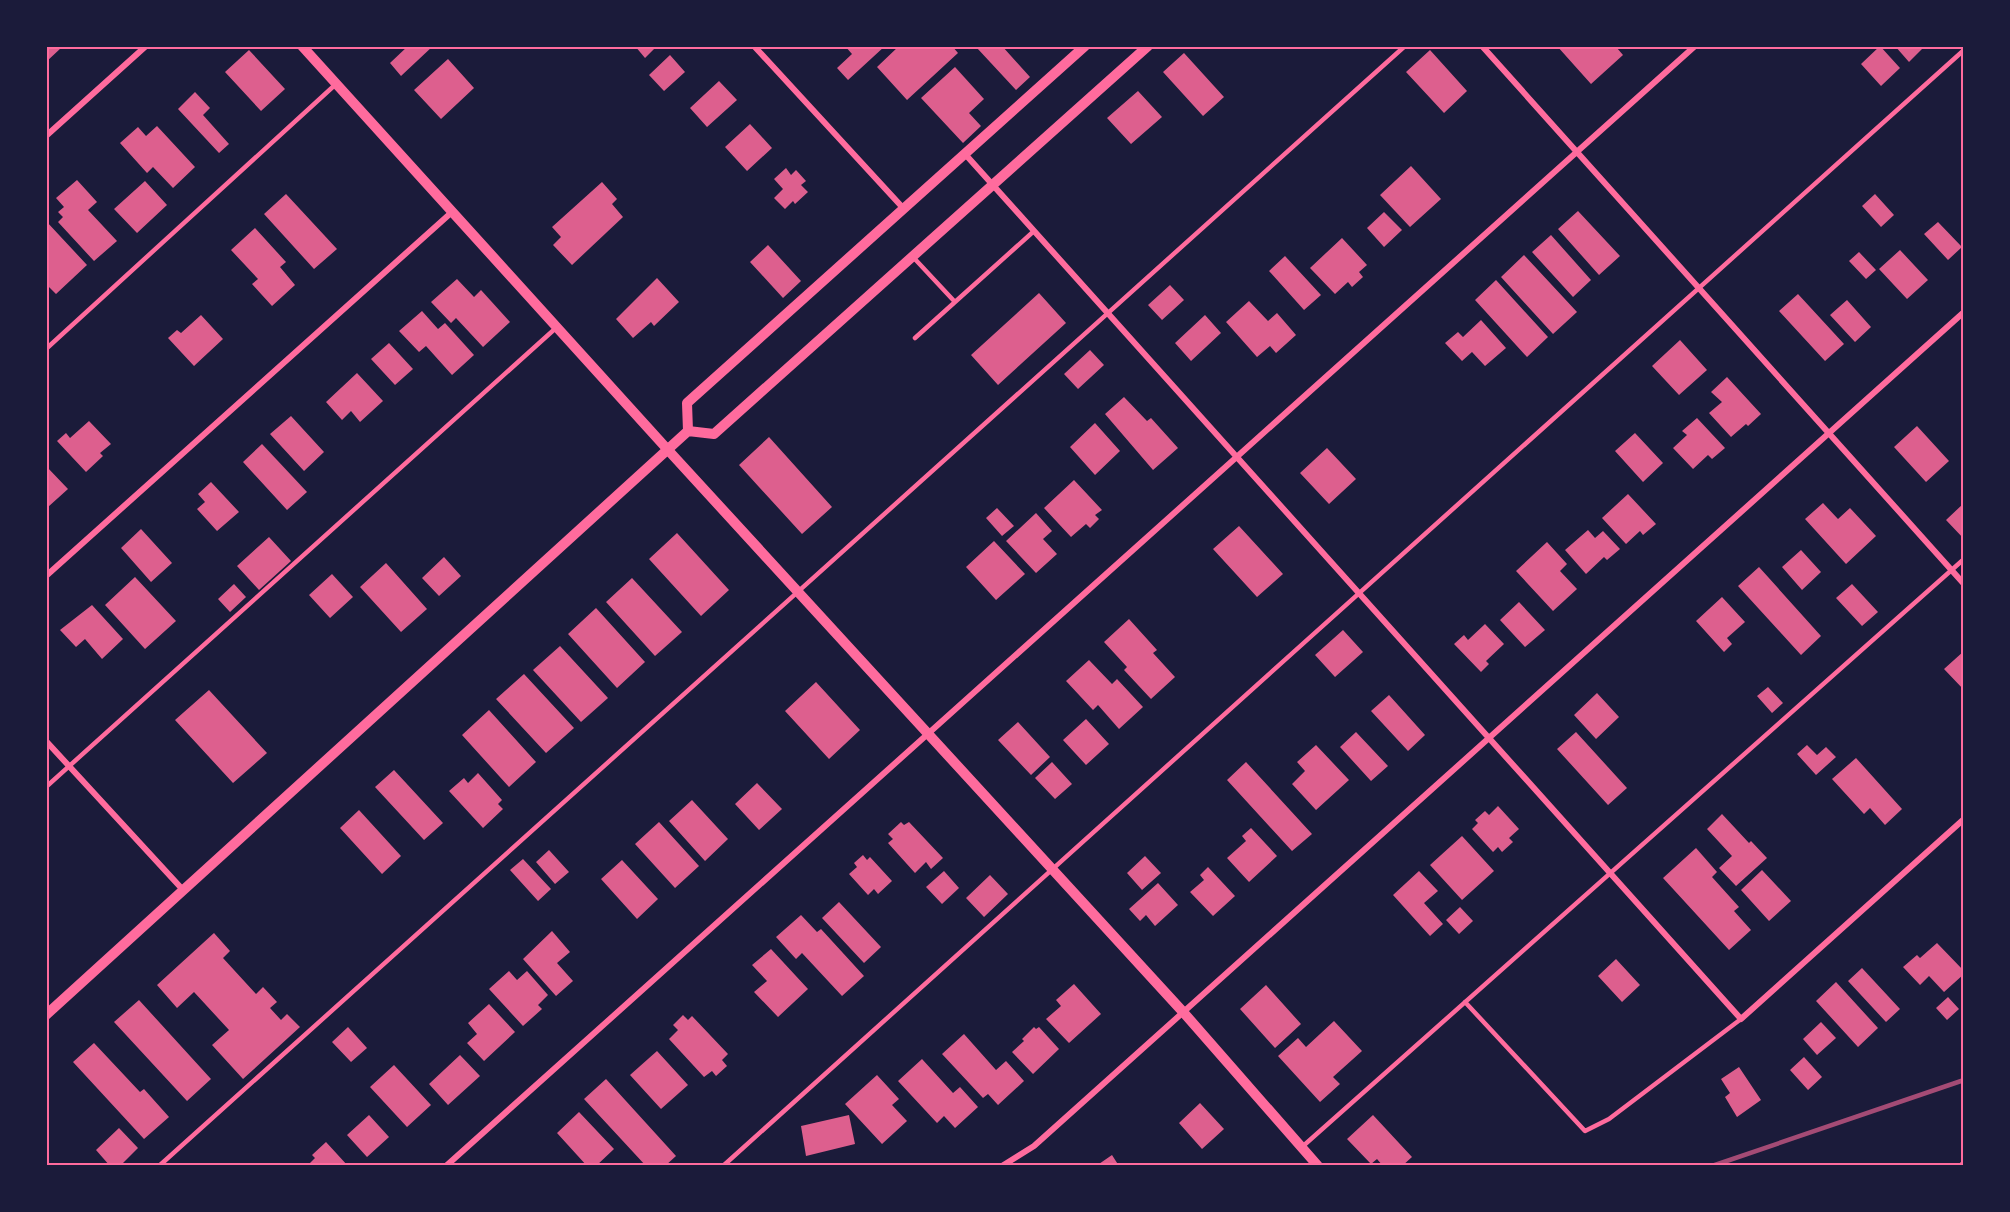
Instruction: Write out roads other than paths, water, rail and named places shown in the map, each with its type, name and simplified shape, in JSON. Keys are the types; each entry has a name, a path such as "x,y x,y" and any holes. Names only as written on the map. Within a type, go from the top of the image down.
{"street":[{"path":"46,136 146,46"},
{"path":"302,46 668,450 1184,1013 1318,1166"},
{"path":"754,46 904,209"},
{"path":"46,1016 668,450 688,431 687,403 1085,46"},
{"path":"688,431 714,434 1148,46"},
{"path":"1482,46 1964,584"},
{"path":"446,1166 1695,46"},
{"path":"965,154 1741,1019 1964,819"},
{"path":"46,576 453,212"},
{"path":"1002,1166 1034,1146 1184,1013 1964,312"},
{"path":"46,741 184,892"}],"lane":[{"path":"159,1166 1405,46"},
{"path":"723,1166 1051,868 1964,50"},
{"path":"46,349 336,84"},
{"path":"915,338 1034,231"},
{"path":"913,257 955,302"},
{"path":"46,787 557,327"},
{"path":"1302,1147 1964,559"},
{"path":"1465,1002 1585,1131 1610,1119 1741,1019"}],"railway":[{"path":"1712,1166 1964,1080"}]}
